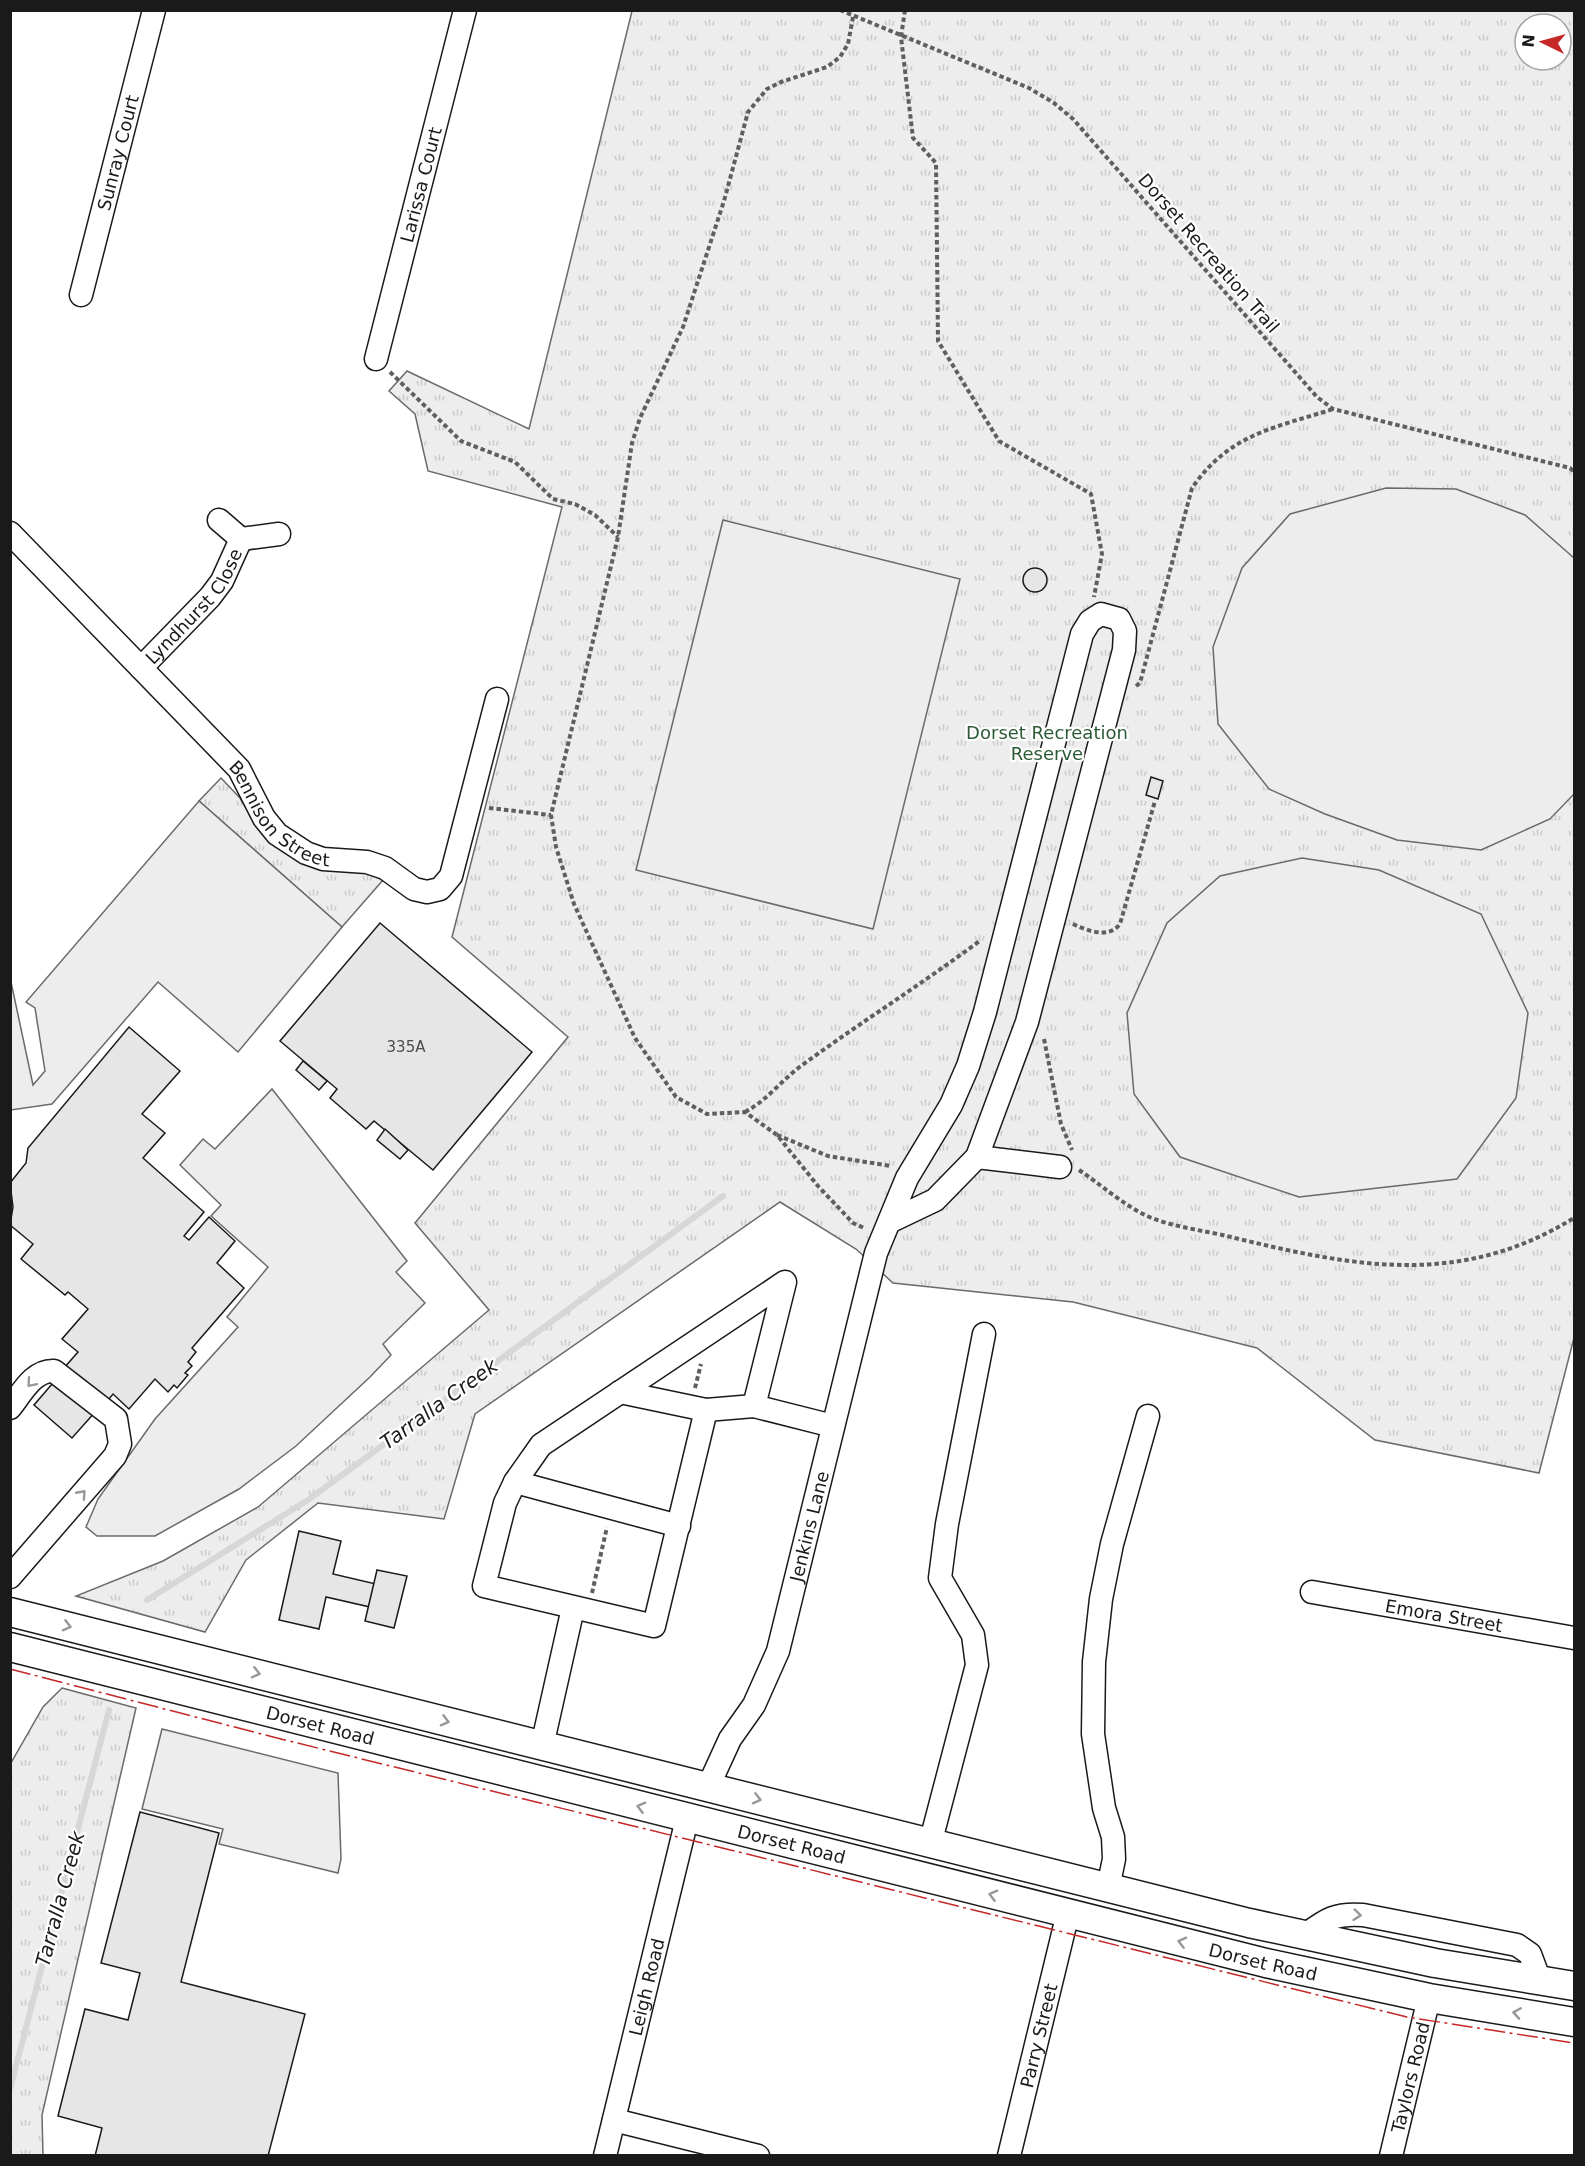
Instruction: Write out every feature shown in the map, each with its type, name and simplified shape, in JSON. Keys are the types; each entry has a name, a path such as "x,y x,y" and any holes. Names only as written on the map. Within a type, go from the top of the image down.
{"main road":[{"name":"Dorset Road","path":"10,1612 1108,1888 1305,1935 1436,1963 1575,1986"},
{"name":"Dorset Road","path":"10,1647 1266,1963 1429,1998 1575,2022"},
{"path":"352,1734 362,1700"},
{"path":"687,1819 708,1787"},
{"path":"1429,1998 1436,1963"}],"street":[{"name":"Sunray Court","path":"81,295 154,10"},
{"name":"Larissa Court","path":"376,359 465,10"},
{"name":"Lyndhurst Close","path":"219,520 241,539 279,534"},
{"name":"Bennison Street","path":"10,533 239,769 264,818 278,834 306,853 323,859 367,862 385,868 414,889 427,892 440,889 452,876 497,699"},
{"name":"Lyndhurst Close","path":"141,668 210,597 222,581 241,539"},
{"path":"883,1237 935,1200 977,1157 1027,1022 1124,650 1125,631 1119,619 1101,614 1090,621"},
{"name":"Jenkins Lane","path":"708,1787 730,1739 754,1705 778,1651 832,1426 883,1237 907,1178 932,1141 968,1066 986,1012 1082,634 1090,621"},
{"path":"977,1157 1072,1162"},
{"path":"698,1408 679,1526 654,1626 484,1586 505,1503 515,1482 541,1445 785,1282 754,1406"},
{"path":"930,1844 977,1665 973,1635 940,1578 947,1524 984,1334"},
{"path":"10,1408 33,1379 45,1371 54,1371 116,1419 120,1444 115,1456 10,1577"},
{"path":"620,1392 698,1408 754,1406 832,1426"},
{"path":"1108,1888 1114,1859 1113,1837 1104,1808 1093,1734 1094,1662 1101,1599 1112,1544 1148,1416"},
{"path":"515,1482 679,1526"},
{"name":"Emora Street","path":"1312,1592 1575,1638"},
{"path":"542,1746 580,1610"},
{"name":"Leigh Road","path":"605,2156 687,1819"},
{"path":"1305,1935 1326,1919 1343,1913 1517,1945 1530,1954 1540,1981"},
{"name":"Parry Street","path":"1009,2156 1068,1914"},
{"name":"Taylors Road","path":"1391,2156 1429,1998"},
{"path":"614,2120 758,2156"}],"path":[{"name":"Dorset Recreation Trail","path":"840,10 1029,88 1054,103 1074,119 1305,384 1334,409 1548,462 1575,472"},
{"path":"905,10 901,37 913,138 936,163 938,341 999,441 1091,495 1102,554 1090,621"},
{"path":"853,17 848,44 840,57 827,67 767,89 748,112 724,201 683,327 640,418 632,443 618,537 551,815 556,847 574,904 635,1038 676,1097 707,1114 745,1112 760,1104 801,1065 911,992 993,931 1007,925"},
{"path":"376,359 461,441 515,462 553,499 575,504 595,515 618,537"},
{"path":"1112,700 1140,683 1192,488 1204,471 1255,434 1334,409"},
{"path":"1056,917 1084,929 1115,932 1120,924 1155,801"},
{"path":"470,806 551,815"},
{"path":"1044,1036 1061,1124 1072,1162 1144,1214 1172,1223 1309,1256 1385,1266 1450,1263 1491,1256 1544,1236 1575,1218"},
{"path":"745,1112 777,1135 828,1156 888,1164 907,1178"},
{"path":"777,1135 818,1186 853,1223 883,1237"},
{"path":"698,1408 708,1334"},
{"path":"580,1610 612,1509"}],"green space":[{"name":"Dorset Recreation Reserve","path":"632,11 1574,11 1574,1338 1539,1473 1375,1440 1257,1348 1073,1302 893,1283 856,1249 780,1202 475,1414 444,1519 318,1503 246,1560 205,1632 76,1596 163,1561 258,1507 489,1310 415,1223 568,1037 452,937 562,507 428,471 415,414 389,391 407,371 529,429"},
{"path":"221,778 240,798 261,832 277,847 361,871 383,880 342,927 199,801"},
{"path":"62,1688 136,1708 42,2115 43,2155 11,2155 11,1763 43,1707"}],"shaded area":[{"path":"1386,488 1456,489 1525,515 1574,558 1574,794 1550,819 1481,850 1397,840 1325,814 1269,789 1218,724 1213,647 1242,568 1290,514"},
{"path":"723,520 960,579 873,929 636,870"},
{"path":"199,801 342,927 238,1052 158,982 52,1104 11,1110 11,982 33,1085 45,1071 35,1008 26,1002"},
{"path":"1302,858 1379,870 1481,914 1528,1013 1516,1098 1457,1179 1299,1197 1180,1157 1134,1094 1127,1013 1167,923 1220,876"},
{"path":"272,1089 407,1261 396,1272 425,1303 383,1344 391,1355 370,1377 296,1446 239,1489 155,1536 97,1536 86,1527 98,1499 155,1419 238,1327 227,1317 268,1267 211,1216 221,1205 180,1165 203,1139 215,1149"},
{"path":"162,1729 338,1773 341,1859 338,1873 219,1844 223,1829 142,1809"}],"building":[{"path":"1035,568 1043,572 1047,580 1043,588 1035,592 1027,588 1023,580 1027,572"},
{"path":"1151,777 1163,781 1158,799 1146,795"},
{"path":"380,923 532,1052 433,1170 374,1121 366,1129 330,1098 337,1089 280,1041"},
{"path":"129,1027 180,1071 142,1114 165,1133 143,1158 204,1212 184,1236 189,1240 209,1217 235,1241 217,1263 244,1288 192,1348 196,1352 188,1362 192,1366 185,1373 188,1375 177,1388 174,1385 168,1392 155,1379 129,1409 113,1394 105,1404 64,1368 78,1352 62,1339 88,1309 68,1292 65,1295 21,1259 33,1244 10,1225 13,1207 10,1183 26,1163 28,1148"},
{"path":"303,1061 327,1081 319,1090 296,1070"},
{"path":"385,1129 408,1150 400,1159 377,1140"},
{"path":"65,1369 104,1402 72,1438 34,1405"},
{"path":"299,1531 341,1541 333,1574 376,1584 370,1607 326,1597 319,1629 279,1620"},
{"path":"377,1570 407,1576 394,1628 365,1621"},
{"path":"140,1812 219,1833 181,1982 305,2014 268,2156 95,2156 102,2128 58,2116 85,2009 128,2020 140,1973 101,1963"}],"waterway":[{"name":"Tarralla Creek","path":"147,1600 308,1500 723,1196"},
{"name":"Tarralla Creek","path":"10,2089 109,1710"}],"power":[{"path":"10,1669 273,1737 1407,2017 1574,2043"}]}
